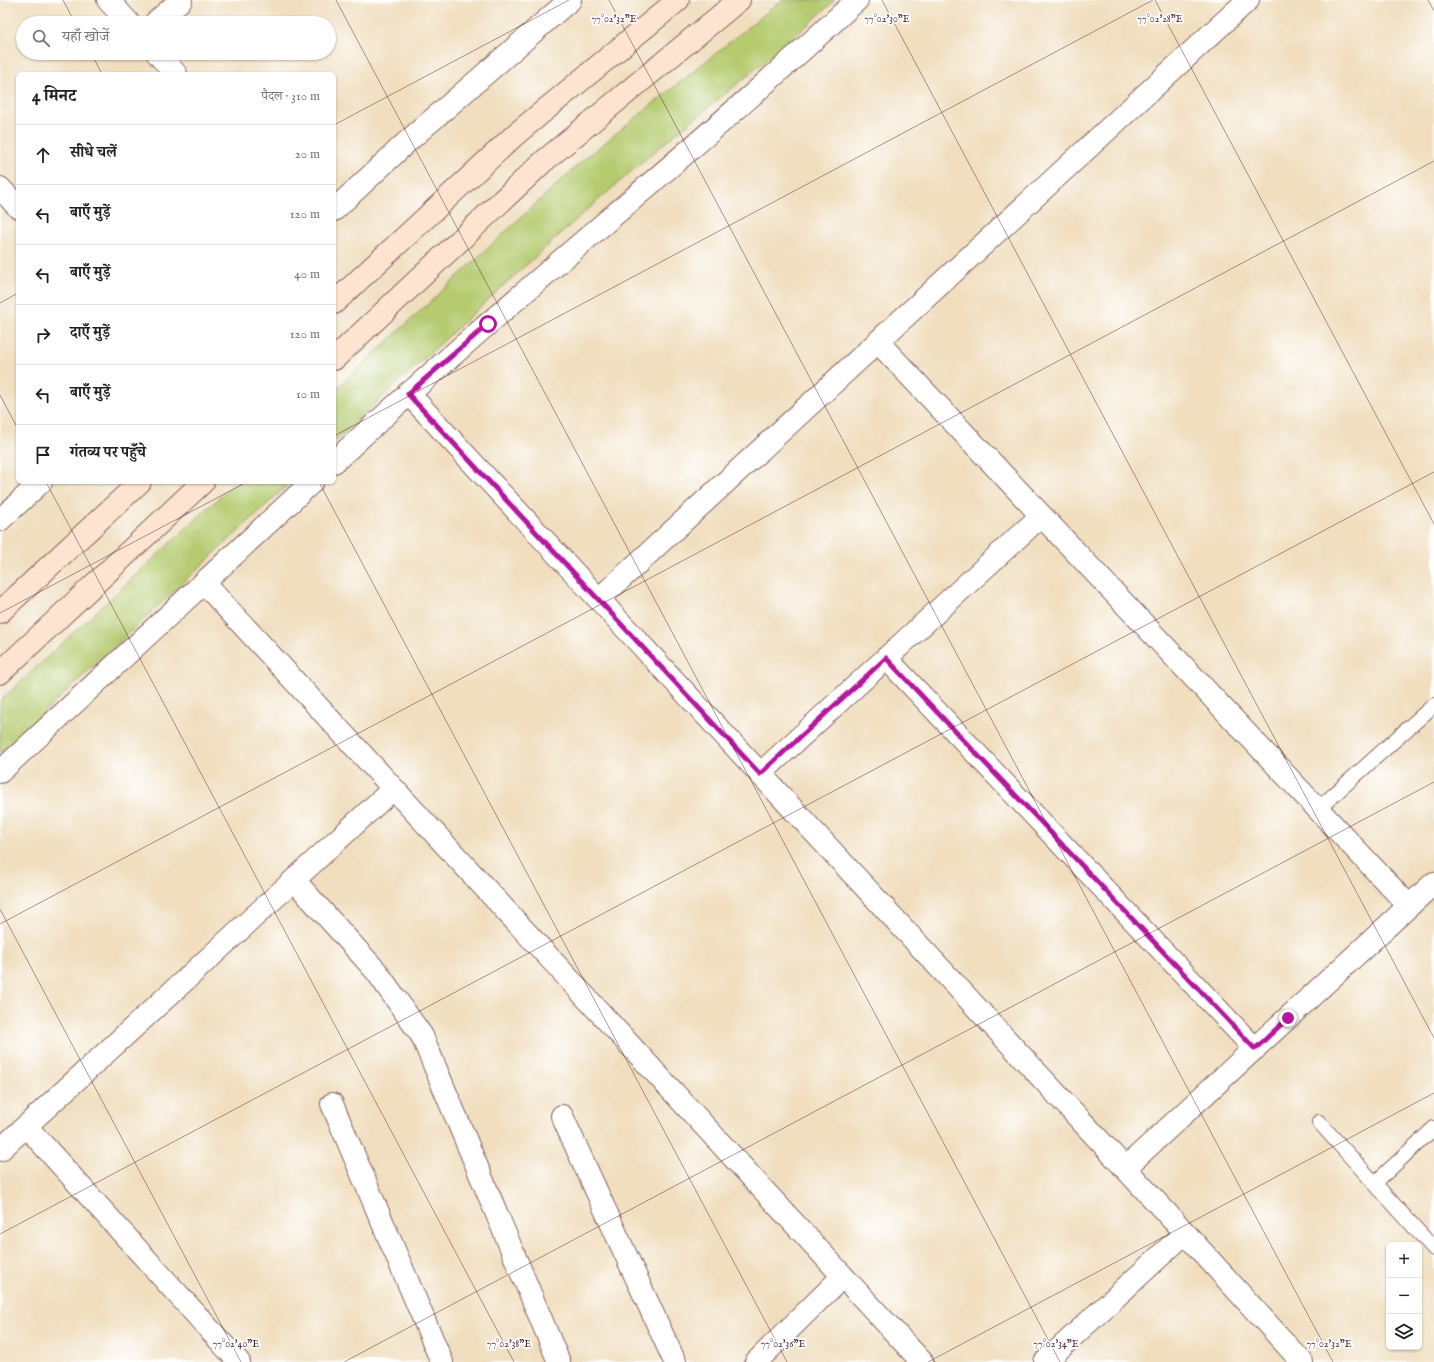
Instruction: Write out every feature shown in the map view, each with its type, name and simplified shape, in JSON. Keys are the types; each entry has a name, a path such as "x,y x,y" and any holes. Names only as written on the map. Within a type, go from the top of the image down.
{"street":[{"path":"108,0 123,16"},
{"path":"163,16 181,0"},
{"path":"336,208 408,141 570,0"},
{"path":"336,301 516,134 678,0"},
{"path":"336,357 544,162 739,0"},
{"path":"336,460 408,394 766,84 857,0"},
{"path":"599,599 1248,0"},
{"path":"163,60 174,72"},
{"path":"0,188 16,205"},
{"path":"878,342 1409,906"},
{"path":"408,394 1186,1233 1302,1362"},
{"path":"0,520 39,484"},
{"path":"0,612 138,484"},
{"path":"0,673 201,484"},
{"path":"0,772 310,484"},
{"path":"760,774 1041,516"},
{"path":"204,583 922,1362"},
{"path":"886,658 1255,1049"},
{"path":"0,1150 393,789"},
{"path":"294,880 377,972 422,1036 559,1362"},
{"path":"1125,1168 1434,883"},
{"path":"332,1104 442,1362"},
{"path":"562,1116 675,1362"},
{"path":"26,1126 239,1362"},
{"path":"1045,1362 1186,1233"},
{"path":"756,1362 843,1276"}],"lane":[{"path":"1318,809 1434,705"},
{"path":"1319,1122 1434,1249"},
{"path":"1375,1184 1434,1128"}],"green space":[{"path":"782,0 835,0 788,42 603,196 336,440 336,389 582,161"},
{"path":"234,484 289,484 0,753 0,701"}],"route":[{"path":"488,324 408,394 760,774 886,658 1255,1049 1288,1018"}]}
